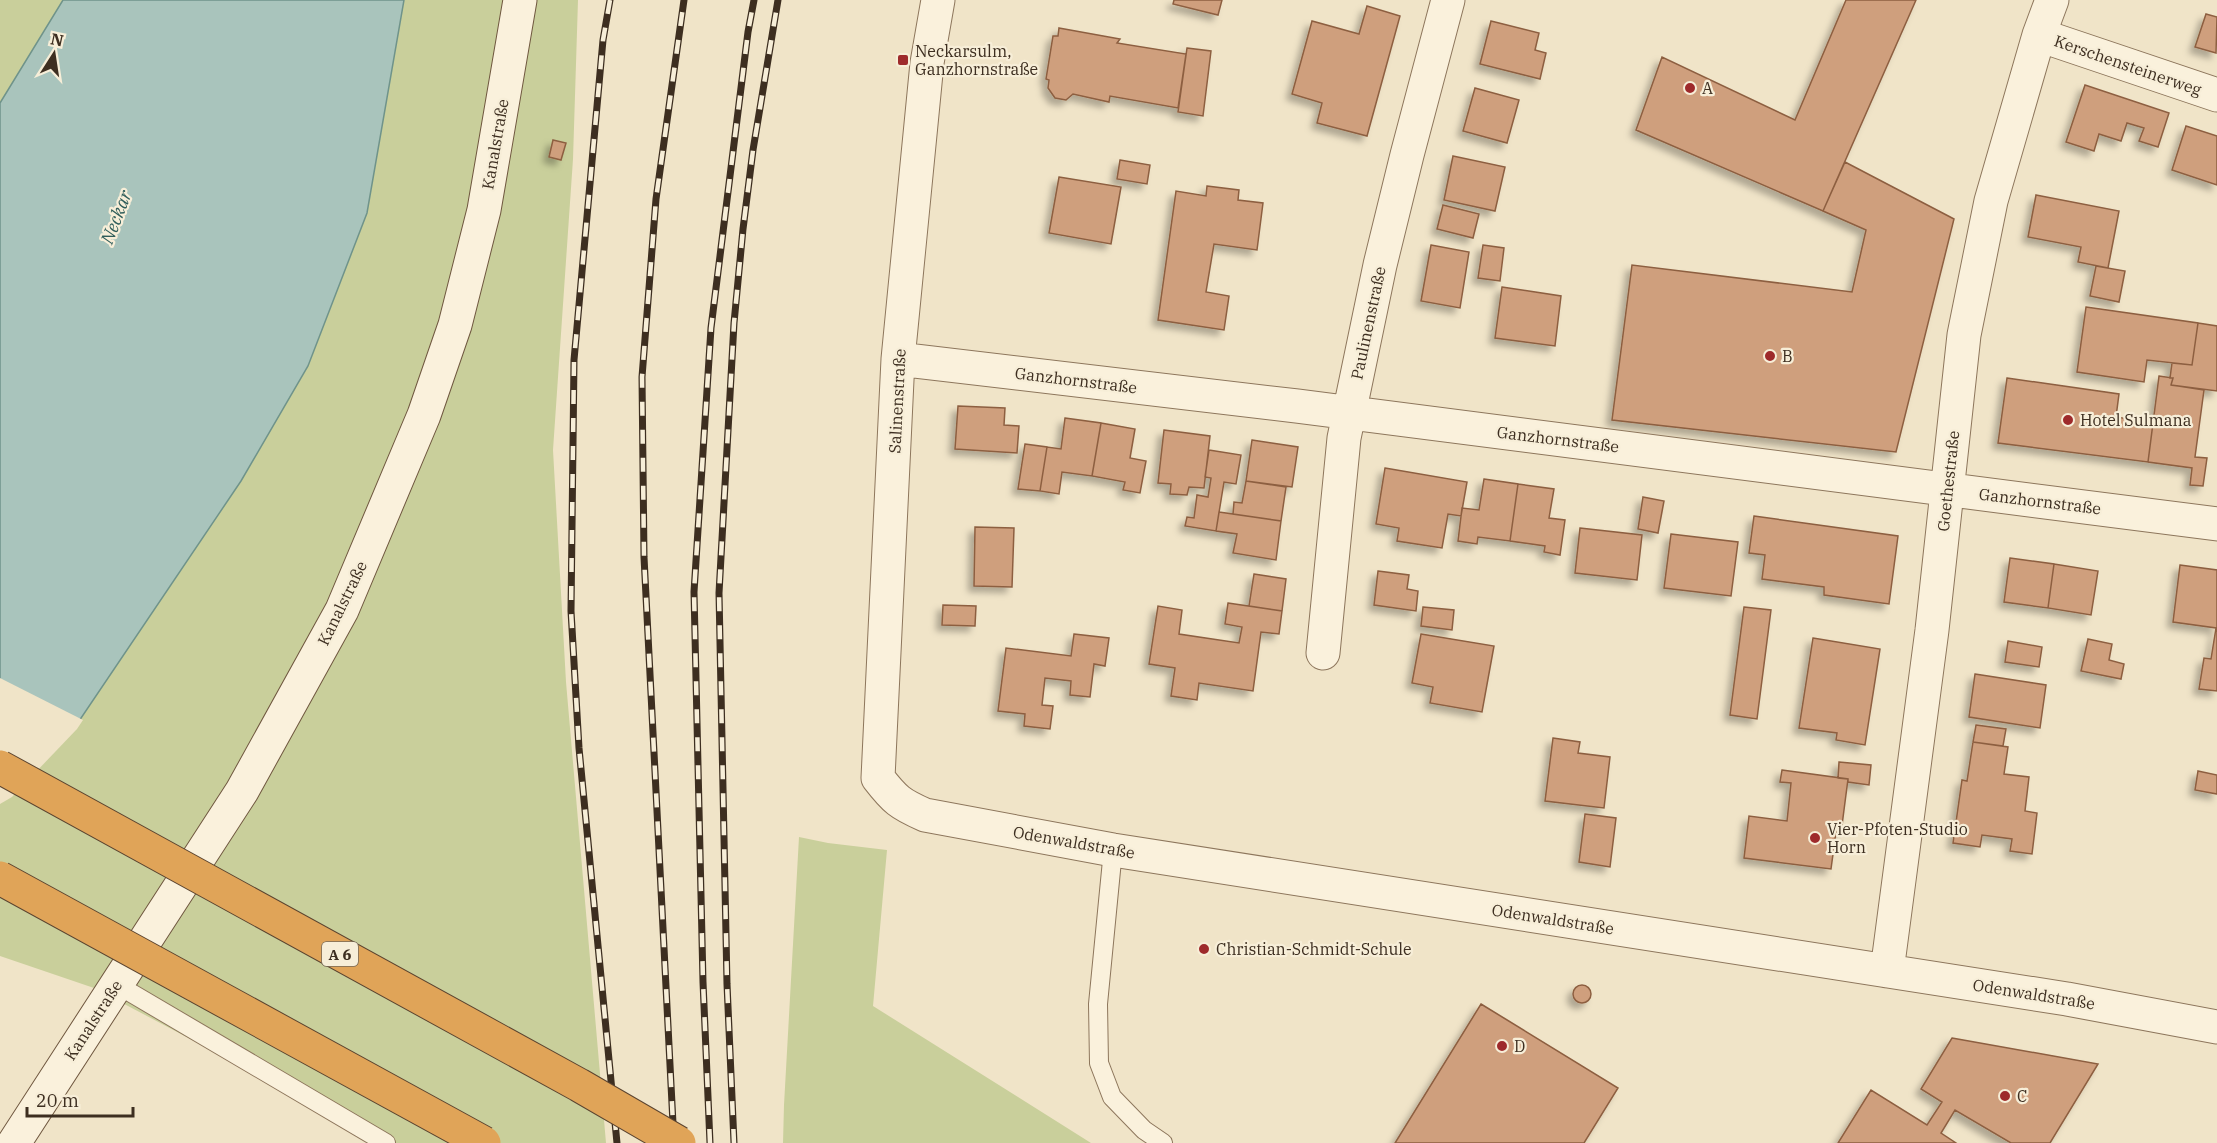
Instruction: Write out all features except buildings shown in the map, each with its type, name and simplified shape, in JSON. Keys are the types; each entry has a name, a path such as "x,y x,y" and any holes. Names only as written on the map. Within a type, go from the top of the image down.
{"highway":[{"name":"A 6","path":"0,767 579,1085 679,1143"},
{"path":"0,878 484,1143"}],"street":[{"name":"Kanalstraße","path":"14,1143 242,791 342,610 424,415 454,325 484,210 520,0"},
{"name":"Salinenstraße","path":"894,798 878,778 898,359 927,63 938,0"},
{"name":"Paulinenstraße","path":"1323,652 1344,438 1404,166 1448,0"},
{"name":"Goethestraße","path":"1887,971 1932,630 1964,334 1991,201 2039,35 2052,0"},
{"name":"Kerschensteinerweg","path":"2039,35 2217,95"},
{"name":"Ganzhornstraße","path":"898,359 1349,412 2217,524"},
{"name":"Odenwaldstraße","path":"894,798 925,815 1113,850 2067,999 2217,1027"}],"lane":[{"path":"1113,850 1098,1004 1099,1063 1112,1097 1144,1130 1163,1143"},
{"path":"116,984 386,1143"}],"green space":[{"path":"0,0 63,0 0,103"},
{"path":"404,0 578,0 573,159 553,450 566,682 606,1143 387,1143 94,988 0,956 0,801 75,727 241,481 308,366 367,213"},
{"path":"799,837 887,850 873,1006 1091,1143 783,1143"}],"water":[{"name":"Neckar","path":"63,0 404,0 367,213 308,366 241,481 75,727 0,801 0,103"}],"pier":[{"path":"0,678 83,720 12,797 0,804"}],"railway":[{"path":"610,0 603,40 574,360 571,611 579,748 617,1143"},
{"path":"674,1143 644,557 642,377 656,199 684,0"},
{"path":"710,1143 703,982 694,592 711,328 754,0"},
{"path":"734,1143 727,984 719,593 734,323 743,229 753,150 778,0"}],"place":[{"name":"Neckarsulm, Ganzhornstraße","path":"903,60"},
{"name":"A","path":"1690,88"},
{"name":"B","path":"1770,356"},
{"name":"Hotel Sulmana","path":"2068,420"},
{"name":"Vier-Pfoten-Studio Horn","path":"1815,838"},
{"name":"Christian-Schmidt-Schule","path":"1204,949"},
{"name":"D","path":"1502,1046"},
{"name":"C","path":"2005,1096"}]}
